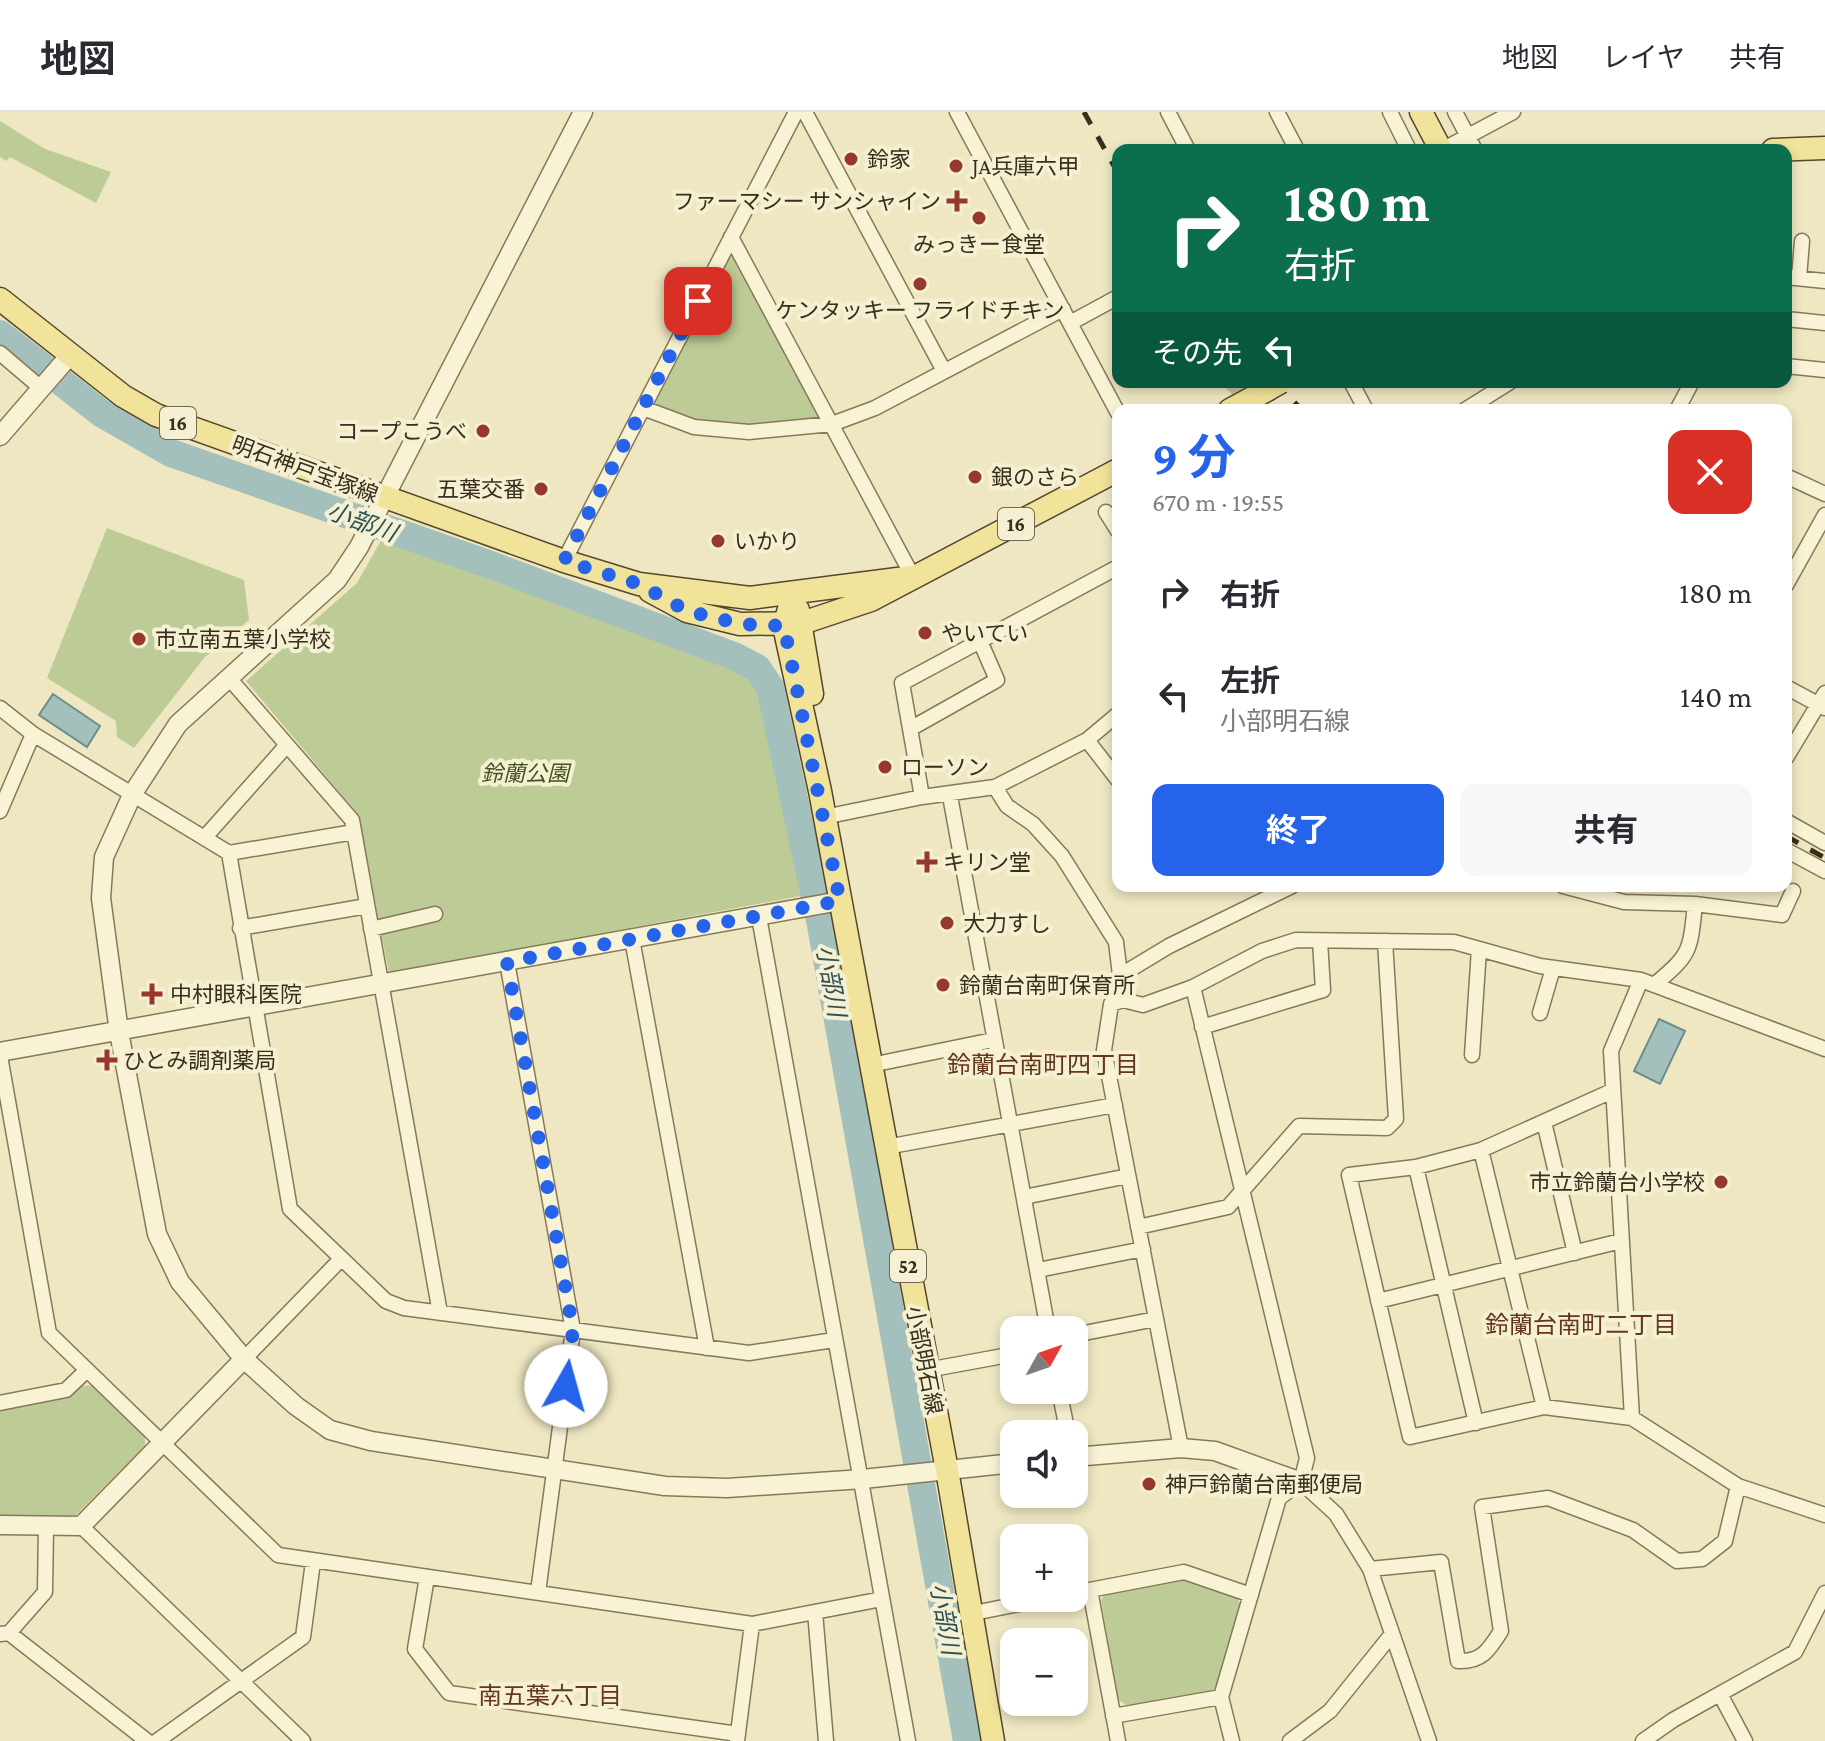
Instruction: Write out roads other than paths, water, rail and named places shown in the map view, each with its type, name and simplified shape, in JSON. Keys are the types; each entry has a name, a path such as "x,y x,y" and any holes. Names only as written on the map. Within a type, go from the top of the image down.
{"main road":[{"path":"1421,112 1439,144"},
{"path":"1792,149 1825,148"},
{"name":"明石神戸宝塚線","path":"0,299 66,360 156,415 380,503 639,584 750,598 793,595 869,580 913,577"},
{"path":"1241,404 1270,388"},
{"name":"明石神戸宝塚線","path":"639,584 687,611 740,624 793,624 871,600 1112,473"},
{"name":"小部明石線","path":"793,595 793,624 835,902 871,1065 927,1370 938,1471 993,1741"}],"street":[{"path":"583,112 359,547 337,580 178,724 133,793 104,857 101,898 119,1032 157,1234 180,1282 244,1359 296,1406 330,1430 371,1441 665,1486 727,1488 863,1479 1000,1464"},
{"path":"564,561 796,112"},
{"path":"805,112 944,371"},
{"path":"957,112 1113,404"},
{"path":"1168,112 1185,144"},
{"path":"1277,112 1294,144"},
{"path":"1390,112 1406,144"},
{"path":"1455,112 1472,144"},
{"path":"1453,144 1513,112"},
{"path":"731,237 913,577"},
{"path":"1802,241 1793,278 1825,281"},
{"path":"643,408 694,427 749,432 832,424 875,408 944,371 1066,316 1112,299"},
{"path":"1792,320 1825,323"},
{"path":"0,353 41,388"},
{"path":"0,436 66,360"},
{"path":"1792,367 1825,370"},
{"path":"1475,404 1500,388"},
{"path":"1792,479 1825,494"},
{"path":"1106,512 1112,522"},
{"path":"1792,574 1825,515"},
{"path":"922,797 902,683 1112,570"},
{"path":"910,729 997,680 980,641"},
{"path":"229,678 352,820 440,1313"},
{"path":"1792,689 1823,702 1792,749"},
{"path":"0,708 33,734 206,836 229,853 290,1209 386,1301 404,1308 749,1353 834,1340"},
{"path":"824,817 922,797 950,796 995,787 1087,740 1112,719"},
{"path":"0,811 33,734"},
{"path":"1087,740 1112,772"},
{"path":"206,836 287,745"},
{"path":"995,787 1007,806 1033,824 1062,856 1116,942 1123,1000"},
{"path":"950,796 1046,1316"},
{"path":"1792,824 1825,843"},
{"path":"229,853 354,832"},
{"path":"1792,853 1825,871"},
{"path":"1586,892 1624,902 1695,904 1782,915 1793,891"},
{"path":"1121,975 1169,946 1280,892"},
{"path":"835,902 253,1005 0,1054 49,1333 278,1555 752,1624 882,1599"},
{"path":"1632,1418 1611,1051 1648,982 1684,960 1690,946 1695,904"},
{"path":"240,928 367,906"},
{"path":"371,929 435,914"},
{"path":"759,917 908,1741"},
{"path":"632,939 707,1348"},
{"path":"1181,1448 1104,1050 1111,1004 1123,1000 1143,1005 1193,987 1262,951 1296,940 1454,942 1553,968 1648,982 1825,1049"},
{"path":"1202,1027 1323,990 1320,941"},
{"path":"1138,1227 1228,1207 1299,1126 1387,1128 1396,1119 1385,941"},
{"path":"1472,1055 1479,949"},
{"path":"507,962 573,1330 538,1592"},
{"path":"1540,1013 1553,968"},
{"path":"1193,987 1307,1458 1301,1482 1279,1498 1221,1697 1232,1741"},
{"path":"871,1065 993,1040"},
{"path":"1612,1091 1481,1150 1416,1167 1349,1175 1410,1437 1544,1407 1632,1418 1738,1486 1825,1515"},
{"path":"886,1147 1115,1105"},
{"path":"1544,1122 1575,1253"},
{"path":"1481,1150 1544,1407"},
{"path":"1416,1167 1476,1423"},
{"path":"1024,1197 1128,1176"},
{"path":"1378,1301 1621,1241"},
{"path":"1038,1270 1143,1249"},
{"path":"81,1526 341,1259"},
{"path":"1088,1332 1156,1319"},
{"path":"927,1370 1000,1357"},
{"path":"0,1403 66,1390 87,1370"},
{"path":"1088,1456 1181,1448 1215,1451 1301,1482 1336,1514 1370,1569 1427,1740"},
{"path":"1370,1569 1441,1562 1458,1661 1470,1661 1485,1655 1501,1631 1482,1507 1548,1498 1633,1530 1677,1561 1702,1559 1725,1541 1738,1486"},
{"path":"0,1525 81,1526 239,1683 303,1741"},
{"path":"46,1525 45,1592 5,1634 147,1741"},
{"path":"157,1741 303,1637 313,1562"},
{"path":"1118,1741 1090,1590 1184,1572 1251,1595"},
{"path":"427,1577 415,1649 449,1693 738,1737 752,1624"},
{"path":"1643,1741 1795,1652 1825,1593"},
{"path":"969,1614 1000,1608"},
{"path":"815,1612 826,1741"},
{"path":"1290,1741 1330,1711 1392,1634"},
{"path":"1720,1694 1745,1741"},
{"path":"1113,1716 1221,1697"}],"water":[{"path":"53,694 100,726 87,747 39,715"},
{"path":"1659,1019 1685,1031 1660,1084 1634,1071"}],"waterway":[{"name":"小部川","path":"0,334 101,413 171,453 488,564 734,656 757,668 770,687 820,920 967,1741"}],"tunnel":[{"path":"1236,388 1250,404"}],"railway":[{"path":"1084,112 1112,162"},
{"path":"1281,388 1296,404"},
{"path":"1792,839 1825,858"}],"place":[{"name":"鈴家","path":"851,159"},
{"name":"JA兵庫六甲","path":"956,166"},
{"name":"ファーマシー サンシャイン","path":"957,201"},
{"name":"みっきー食堂","path":"979,218"},
{"name":"ケンタッキー フライドチキン","path":"920,284"},
{"name":"コープこうべ","path":"483,431"},
{"name":"銀のさら","path":"975,477"},
{"name":"五葉交番","path":"541,489"},
{"name":"いかり","path":"718,541"},
{"name":"やいてい","path":"925,633"},
{"name":"市立南五葉小学校","path":"139,639"},
{"name":"ローソン","path":"885,767"},
{"name":"キリン堂","path":"927,862"},
{"name":"大力すし","path":"947,923"},
{"name":"鈴蘭台南町保育所","path":"943,985"},
{"name":"中村眼科医院","path":"152,994"},
{"name":"ひとみ調剤薬局","path":"107,1060"},
{"name":"市立鈴蘭台小学校","path":"1721,1182"},
{"name":"神戸鈴蘭台南郵便局","path":"1149,1484"}],"district":[{"name":"鈴蘭台南町四丁目","path":"1043,1065"},
{"name":"鈴蘭台南町二丁目","path":"1581,1325"},
{"name":"南五葉六丁目","path":"550,1696"}],"park label":[{"name":"鈴蘭公園","path":"525,773"}]}
